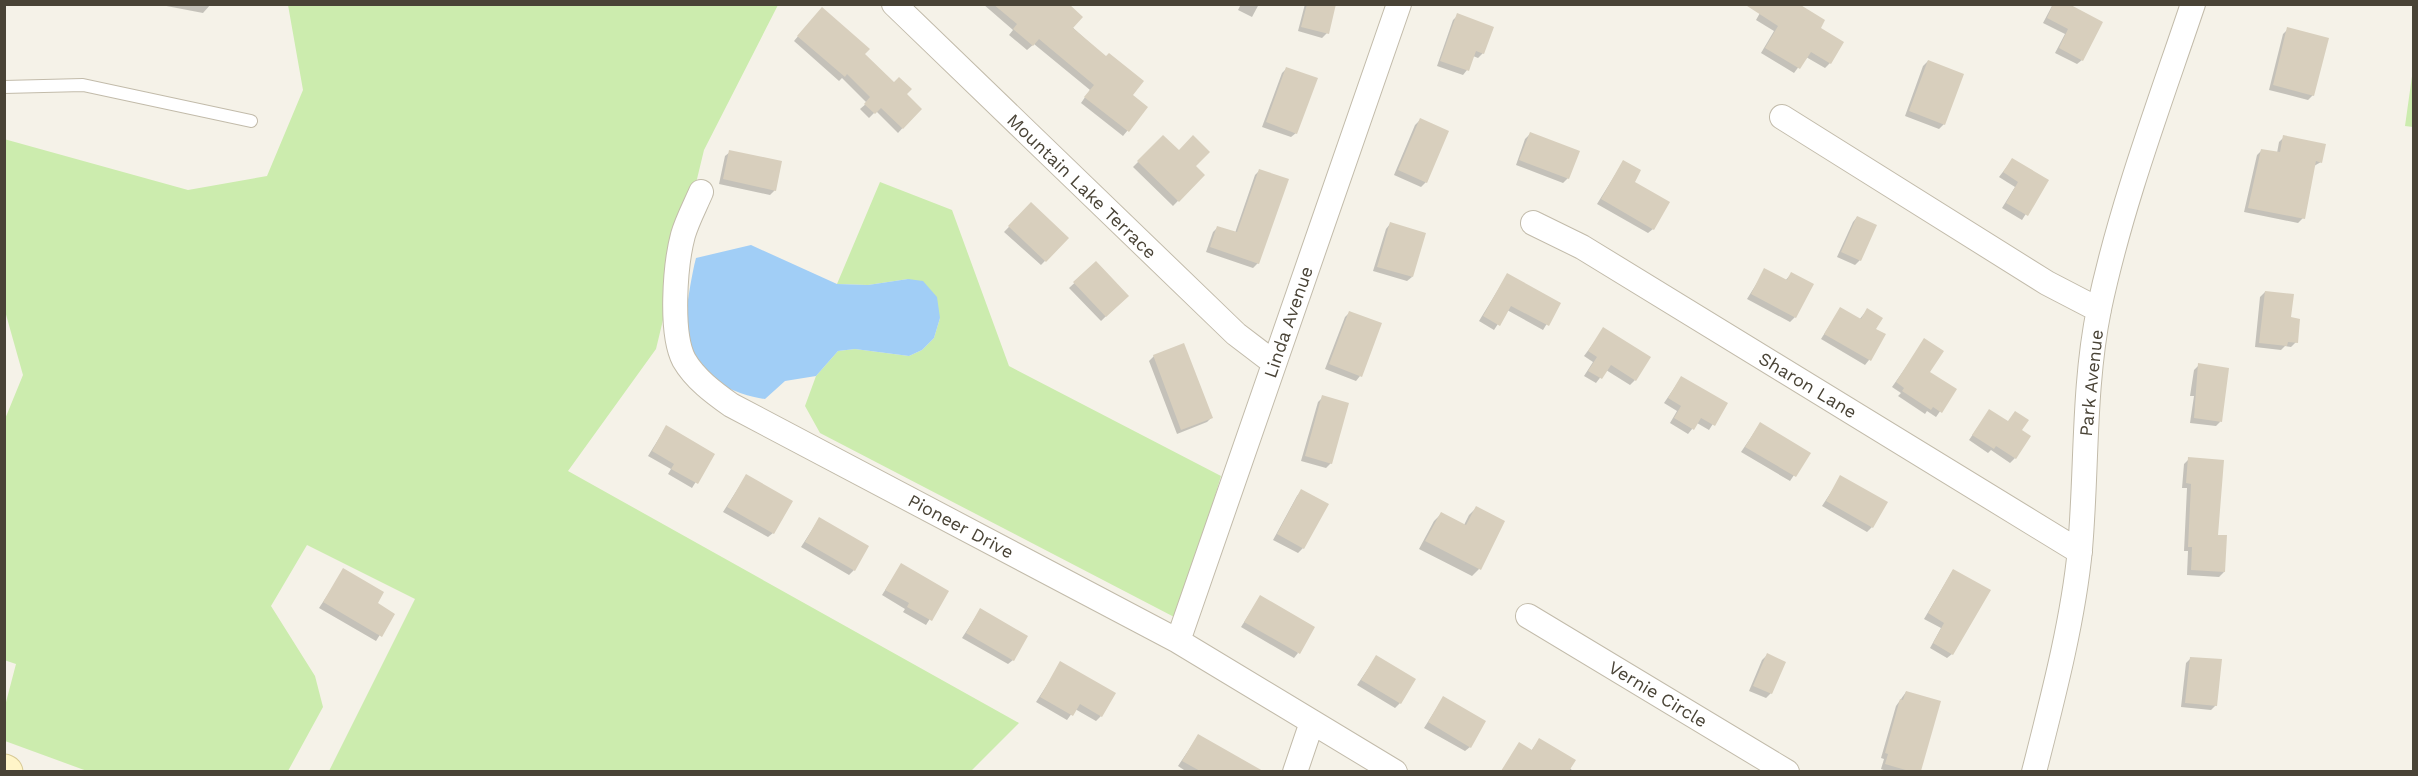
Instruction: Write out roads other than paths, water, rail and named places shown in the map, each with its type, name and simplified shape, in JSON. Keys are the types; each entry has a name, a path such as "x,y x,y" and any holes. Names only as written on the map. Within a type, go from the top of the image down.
{"street":[{"name":"Mountain Lake Terrace","path":"894,4 1236,334 1274,363"},
{"name":"Linda Avenue","path":"1178,641 1400,4"},
{"name":"Park Avenue","path":"2034,771 2071,609 2080,552 2086,423 2099,310 2115,244 2193,4"},
{"path":"1782,117 2047,283 2099,310"},
{"name":"Pioneer Drive","path":"701,192 683,236 677,281 676,326 679,348 685,362 704,384 731,405 1178,641 1395,771"},
{"name":"Sharon Lane","path":"1533,223 1582,247 2080,552"},
{"name":"Vernie Circle","path":"1528,616 1787,771"},
{"path":"1295,771 1312,722"}],"lane":[{"path":"4,87 83,85 251,121"}],"water":[{"path":"751,245 837,284 868,285 908,279 923,281 937,297 940,318 934,338 922,350 909,356 855,349 838,351 816,376 785,381 765,399 729,389 695,366 688,356 685,345 686,314 696,258"}]}
